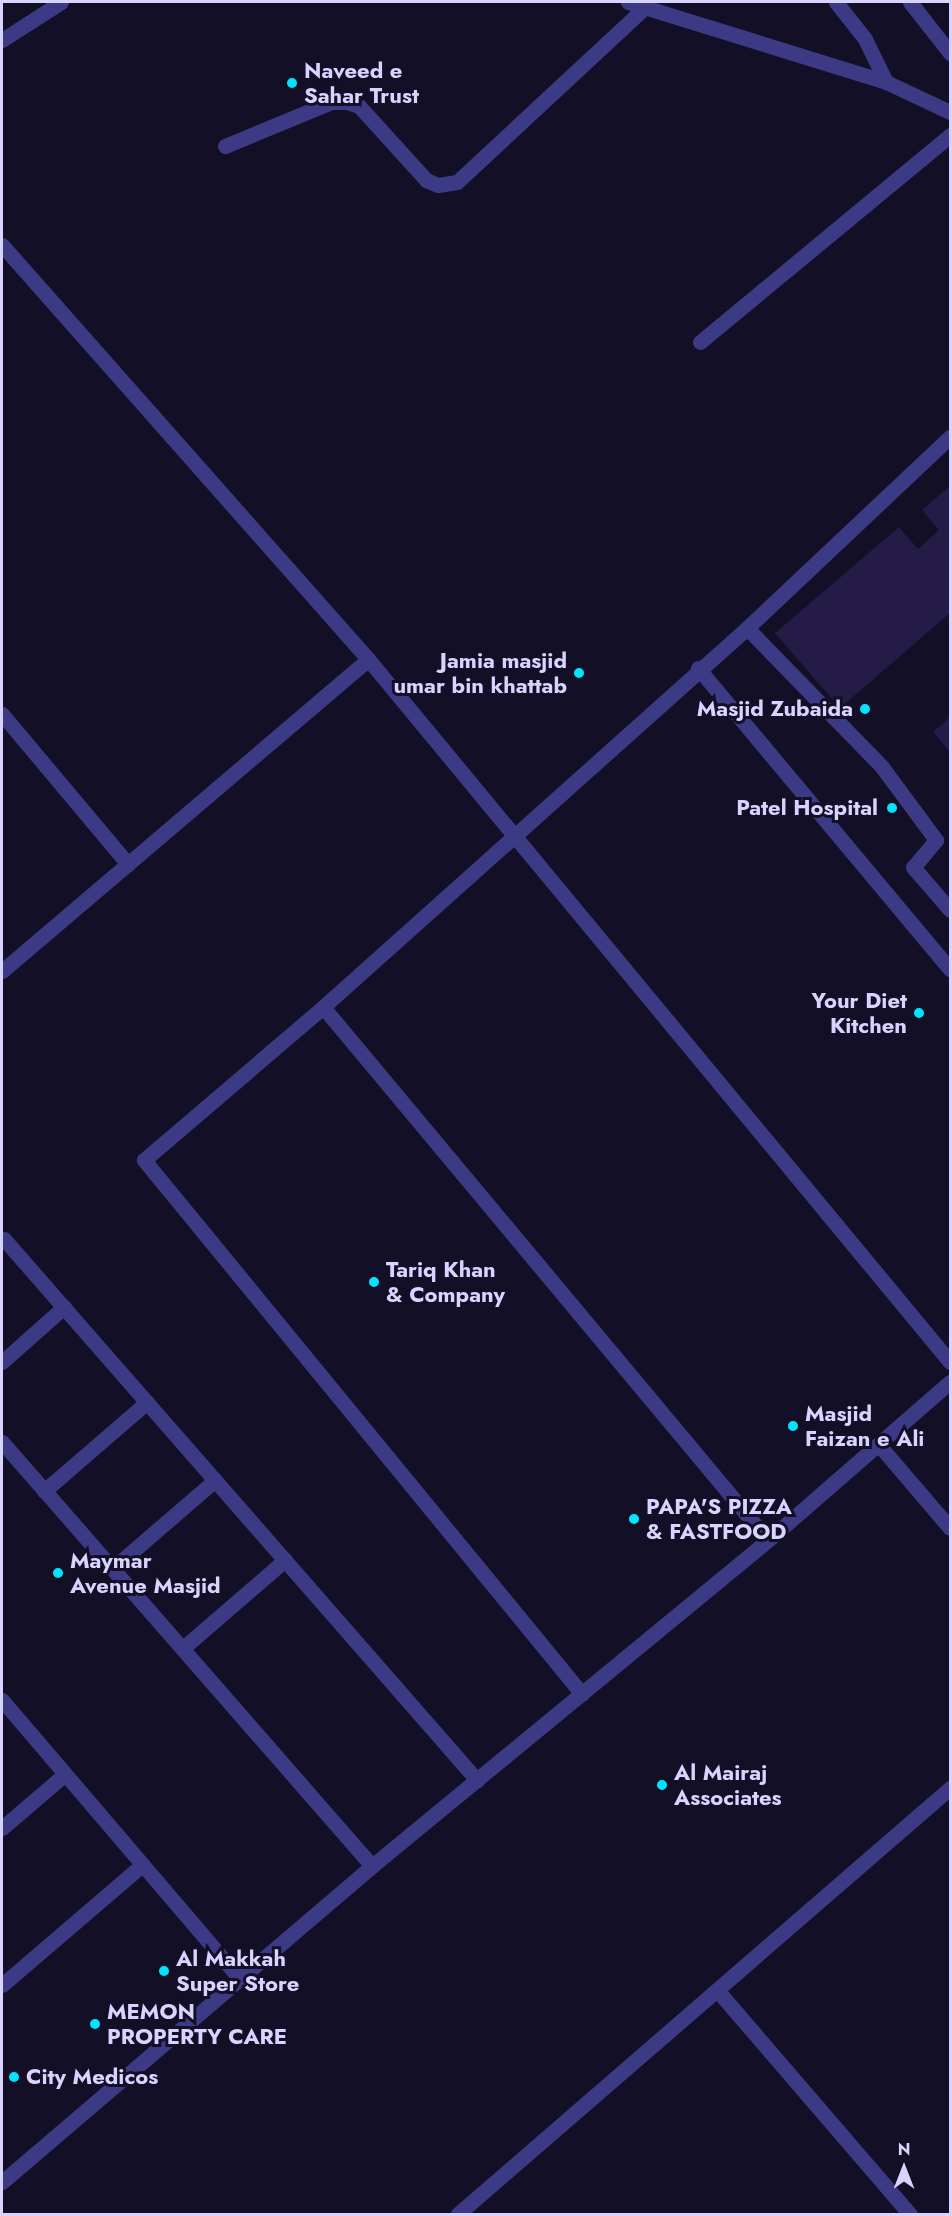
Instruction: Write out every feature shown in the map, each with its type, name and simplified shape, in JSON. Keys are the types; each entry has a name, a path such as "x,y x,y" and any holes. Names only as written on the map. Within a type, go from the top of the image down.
{"street":[{"path":"2,40 61,2"},
{"path":"628,2 886,82 951,112"},
{"path":"837,2 865,39 886,82"},
{"path":"910,2 951,53"},
{"path":"225,146 331,102 347,102 359,106 426,180 438,185 458,182 645,7"},
{"path":"700,342 951,135"},
{"path":"2,245 368,658 951,1362"},
{"path":"582,1694 144,1160 323,1007 698,668 747,628 951,437"},
{"path":"747,628 882,767 936,840 913,867 951,910"},
{"path":"2,970 368,658"},
{"path":"698,668 951,969"},
{"path":"2,714 128,864"},
{"path":"323,1007 768,1540"},
{"path":"4,1239 477,1779"},
{"path":"2,1362 64,1307"},
{"path":"2,2182 372,1866 768,1540 951,1382"},
{"path":"44,1491 147,1402"},
{"path":"2,1442 372,1866"},
{"path":"879,1445 951,1528"},
{"path":"112,1569 215,1480"},
{"path":"183,1648 285,1560"},
{"path":"2,1700 241,1980"},
{"path":"2,1828 65,1774"},
{"path":"458,2214 951,1788"},
{"path":"2,1985 142,1865"},
{"path":"717,1990 910,2214"}],"building":[{"path":"950,486 950,613 840,708 775,633 899,527 918,549 939,530 922,510"},
{"path":"950,717 950,752 933,732"}],"place":[{"name":"Naveed e Sahar Trust","path":"292,83"},
{"name":"Jamia masjid umar bin khattab","path":"579,673"},
{"name":"Masjid Zubaida","path":"865,709"},
{"name":"Patel Hospital","path":"892,808"},
{"name":"Your Diet Kitchen","path":"919,1013"},
{"name":"Tariq Khan & Company","path":"374,1282"},
{"name":"Masjid Faizan e Ali","path":"793,1426"},
{"name":"PAPA'S PIZZA & FASTFOOD","path":"634,1519"},
{"name":"Maymar Avenue Masjid","path":"58,1573"},
{"name":"Al Mairaj Associates","path":"662,1785"},
{"name":"Al Makkah Super Store","path":"164,1971"},
{"name":"MEMON PROPERTY CARE","path":"95,2024"},
{"name":"City Medicos","path":"14,2077"}]}
